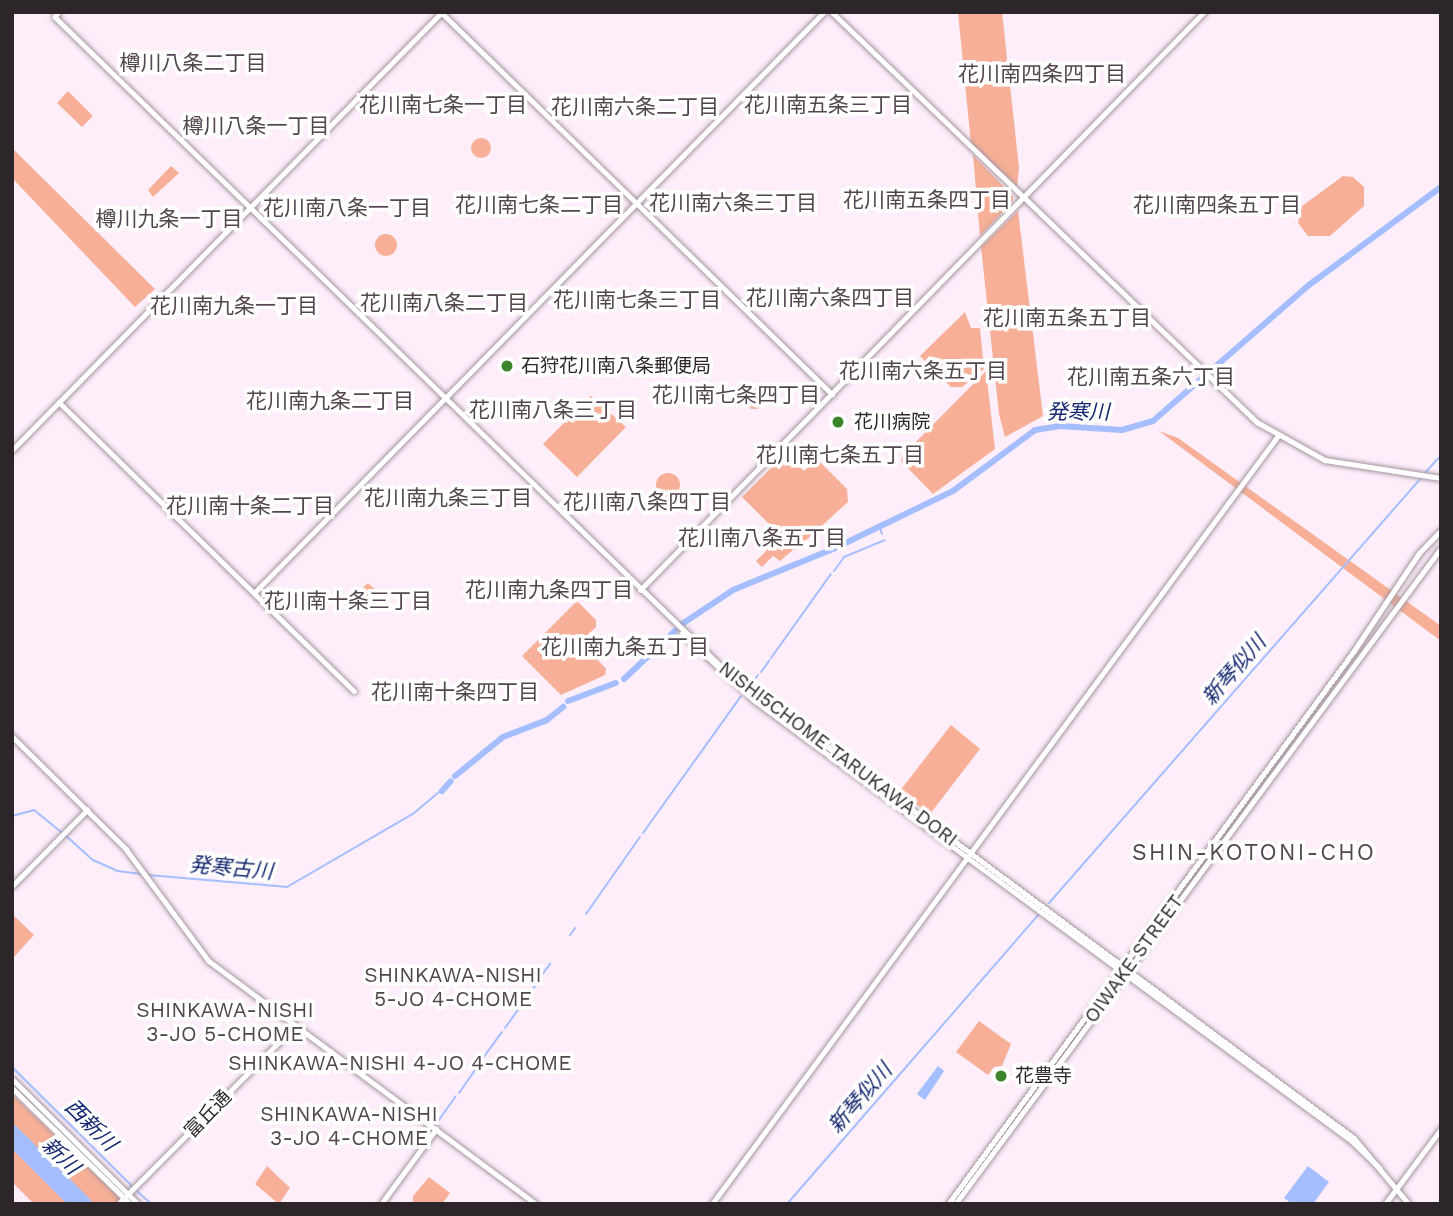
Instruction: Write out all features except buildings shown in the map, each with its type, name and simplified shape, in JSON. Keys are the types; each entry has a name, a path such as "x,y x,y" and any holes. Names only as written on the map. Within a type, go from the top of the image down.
{"main road":[{"path":"12,450 441,12"},
{"path":"948,1204 1123,970 1353,652 1377,611 1441,530"},
{"name":"OIWAKE STREET","path":"955,1204 1123,970 1441,548"},
{"path":"12,1079 130,1192 138,1204"},
{"path":"12,1088 130,1192 130,1204"}],"street":[{"path":"441,12 832,394"},
{"path":"254,593 824,12"},
{"path":"831,12 1220,388 1277,437 1337,464 1441,478"},
{"path":"640,590 1204,12"},
{"name":"NISHI5CHOME TARUKAWA DORI","path":"57,14 250,207 754,700 1354,1138 1409,1204"},
{"path":"59,402 354,691"},
{"path":"712,1204 1277,437"},
{"path":"12,737 88,810 145,871 195,947 296,1026 536,1204"},
{"path":"12,886 88,810"},
{"name":"富丘通","path":"130,1192 296,1026"},
{"path":"382,1204 436,1129"},
{"path":"1385,1204 1441,1129"},
{"path":"118,1204 130,1192"}],"shaded area":[{"path":"958,12 1002,12 1019,168 1017,186 971,144"},
{"path":"68,91 93,116 82,127 57,103"},
{"path":"477,138 485,138 491,148 485,158 477,158 471,152 471,144"},
{"path":"12,148 155,289 135,307 12,178"},
{"path":"973,155 1013,196 1013,201 980,236"},
{"path":"171,166 179,173 153,197 148,190"},
{"path":"1343,176 1353,177 1364,187 1364,206 1330,236 1308,236 1298,223 1302,206"},
{"path":"1018,211 1043,416 1005,437 999,414 981,247"},
{"path":"386,234 394,237 397,245 394,253 386,256 378,253 375,245 378,237"},
{"path":"965,312 971,328 980,328 984,369 962,387 951,387 920,356"},
{"path":"986,371 995,449 933,494 901,461 903,455"},
{"path":"754,385 765,392 766,397 759,408 754,409 743,402 742,397 749,386"},
{"path":"591,396 626,427 577,477 543,444"},
{"path":"1159,431 1178,438 1441,626 1441,641"},
{"path":"785,454 804,471 817,459 847,489 848,502 795,550 742,497"},
{"path":"668,473 677,476 680,485 677,494 668,497 659,494 656,485 659,476"},
{"path":"780,537 793,550 780,561 773,556 762,567 756,561"},
{"path":"368,583 380,594 361,614 348,602"},
{"path":"577,601 596,620 596,627 581,641 606,669 605,675 561,695 522,656"},
{"path":"951,725 980,749 930,814 899,792"},
{"path":"12,914 34,935 12,959"},
{"path":"979,1021 1011,1044 1002,1066 994,1067 988,1075 956,1052"},
{"path":"12,1094 126,1204 34,1204 12,1182"},
{"path":"267,1166 290,1188 279,1204 255,1184"},
{"path":"429,1177 450,1193 442,1204 413,1204 413,1196"}],"water":[{"path":"938,1066 944,1071 925,1100 917,1094"},
{"path":"12,1122 94,1204 67,1204 12,1149"},
{"path":"1308,1166 1329,1182 1313,1204 1292,1204 1284,1198"}],"waterway":[{"name":"発寒川","path":"682,624 733,590 833,549 953,491 1035,430 1059,426 1122,430 1153,421 1309,285 1441,187"},
{"name":"新琴似川","path":"1425,473 1441,455"},
{"name":"新琴似川","path":"1049,903 1422,477"},
{"path":"880,528 882,534"},
{"path":"834,571 844,557 885,540"},
{"path":"771,658 831,574"},
{"name":"発寒川","path":"624,679 675,631"},
{"path":"761,672 769,661"},
{"path":"752,683 758,675"},
{"name":"発寒川","path":"568,701 616,683"},
{"path":"643,833 741,696"},
{"name":"発寒川","path":"455,776 503,737 547,720 563,707"},
{"name":"発寒川","path":"442,791 451,781"},
{"name":"発寒古川","path":"148,875 287,887 414,813 441,790"},
{"name":"発寒古川","path":"12,816 34,810 61,832"},
{"name":"発寒古川","path":"65,835 93,860 118,871 142,874"},
{"path":"586,914 640,837"},
{"name":"新琴似川","path":"787,1204 1038,915"},
{"path":"570,935 575,928"},
{"path":"542,975 550,964"},
{"path":"505,1028 540,979"},
{"path":"483,1058 502,1032"},
{"path":"459,1093 479,1064"},
{"name":"西新川","path":"12,1067 132,1186"},
{"path":"439,1120 456,1096"},
{"name":"西新川","path":"136,1190 151,1204"}],"place":[{"name":"石狩花川南八条郵便局","path":"507,366"},
{"name":"花川病院","path":"838,422"},
{"name":"花豊寺","path":"1001,1076"}],"district":[{"name":"樽川八条二丁目","path":"193,63"},
{"name":"花川南四条四丁目","path":"1042,74"},
{"name":"花川南七条一丁目","path":"443,105"},
{"name":"花川南五条三丁目","path":"828,105"},
{"name":"花川南六条二丁目","path":"635,107"},
{"name":"樽川八条一丁目","path":"256,126"},
{"name":"花川南五条四丁目","path":"927,200"},
{"name":"花川南六条三丁目","path":"733,203"},
{"name":"花川南七条二丁目","path":"539,205"},
{"name":"花川南四条五丁目","path":"1217,205"},
{"name":"花川南八条一丁目","path":"347,208"},
{"name":"樽川九条一丁目","path":"169,219"},
{"name":"花川南六条四丁目","path":"830,298"},
{"name":"花川南七条三丁目","path":"637,300"},
{"name":"花川南八条二丁目","path":"444,303"},
{"name":"花川南九条一丁目","path":"234,306"},
{"name":"花川南五条五丁目","path":"1067,318"},
{"name":"花川南六条五丁目","path":"923,371"},
{"name":"花川南五条六丁目","path":"1151,377"},
{"name":"花川南七条四丁目","path":"736,395"},
{"name":"花川南九条二丁目","path":"330,401"},
{"name":"花川南八条三丁目","path":"553,410"},
{"name":"花川南七条五丁目","path":"840,455"},
{"name":"花川南九条三丁目","path":"448,498"},
{"name":"花川南八条四丁目","path":"647,502"},
{"name":"花川南十条二丁目","path":"250,506"},
{"name":"花川南八条五丁目","path":"762,538"},
{"name":"花川南九条四丁目","path":"549,590"},
{"name":"花川南十条三丁目","path":"348,601"},
{"name":"花川南九条五丁目","path":"625,647"},
{"name":"花川南十条四丁目","path":"455,692"},
{"name":"SHIN-KOTONI-CHO","path":"1254,853"},
{"name":"SHINKAWA-NISHI 5-JO 4-CHOME","path":"453,987"},
{"name":"SHINKAWA-NISHI 3-JO 5-CHOME","path":"225,1022"},
{"name":"SHINKAWA-NISHI 4-JO 4-CHOME","path":"400,1063"},
{"name":"SHINKAWA-NISHI 3-JO 4-CHOME","path":"349,1126"}],"water label":[{"name":"新川","path":"61,1156"}]}
